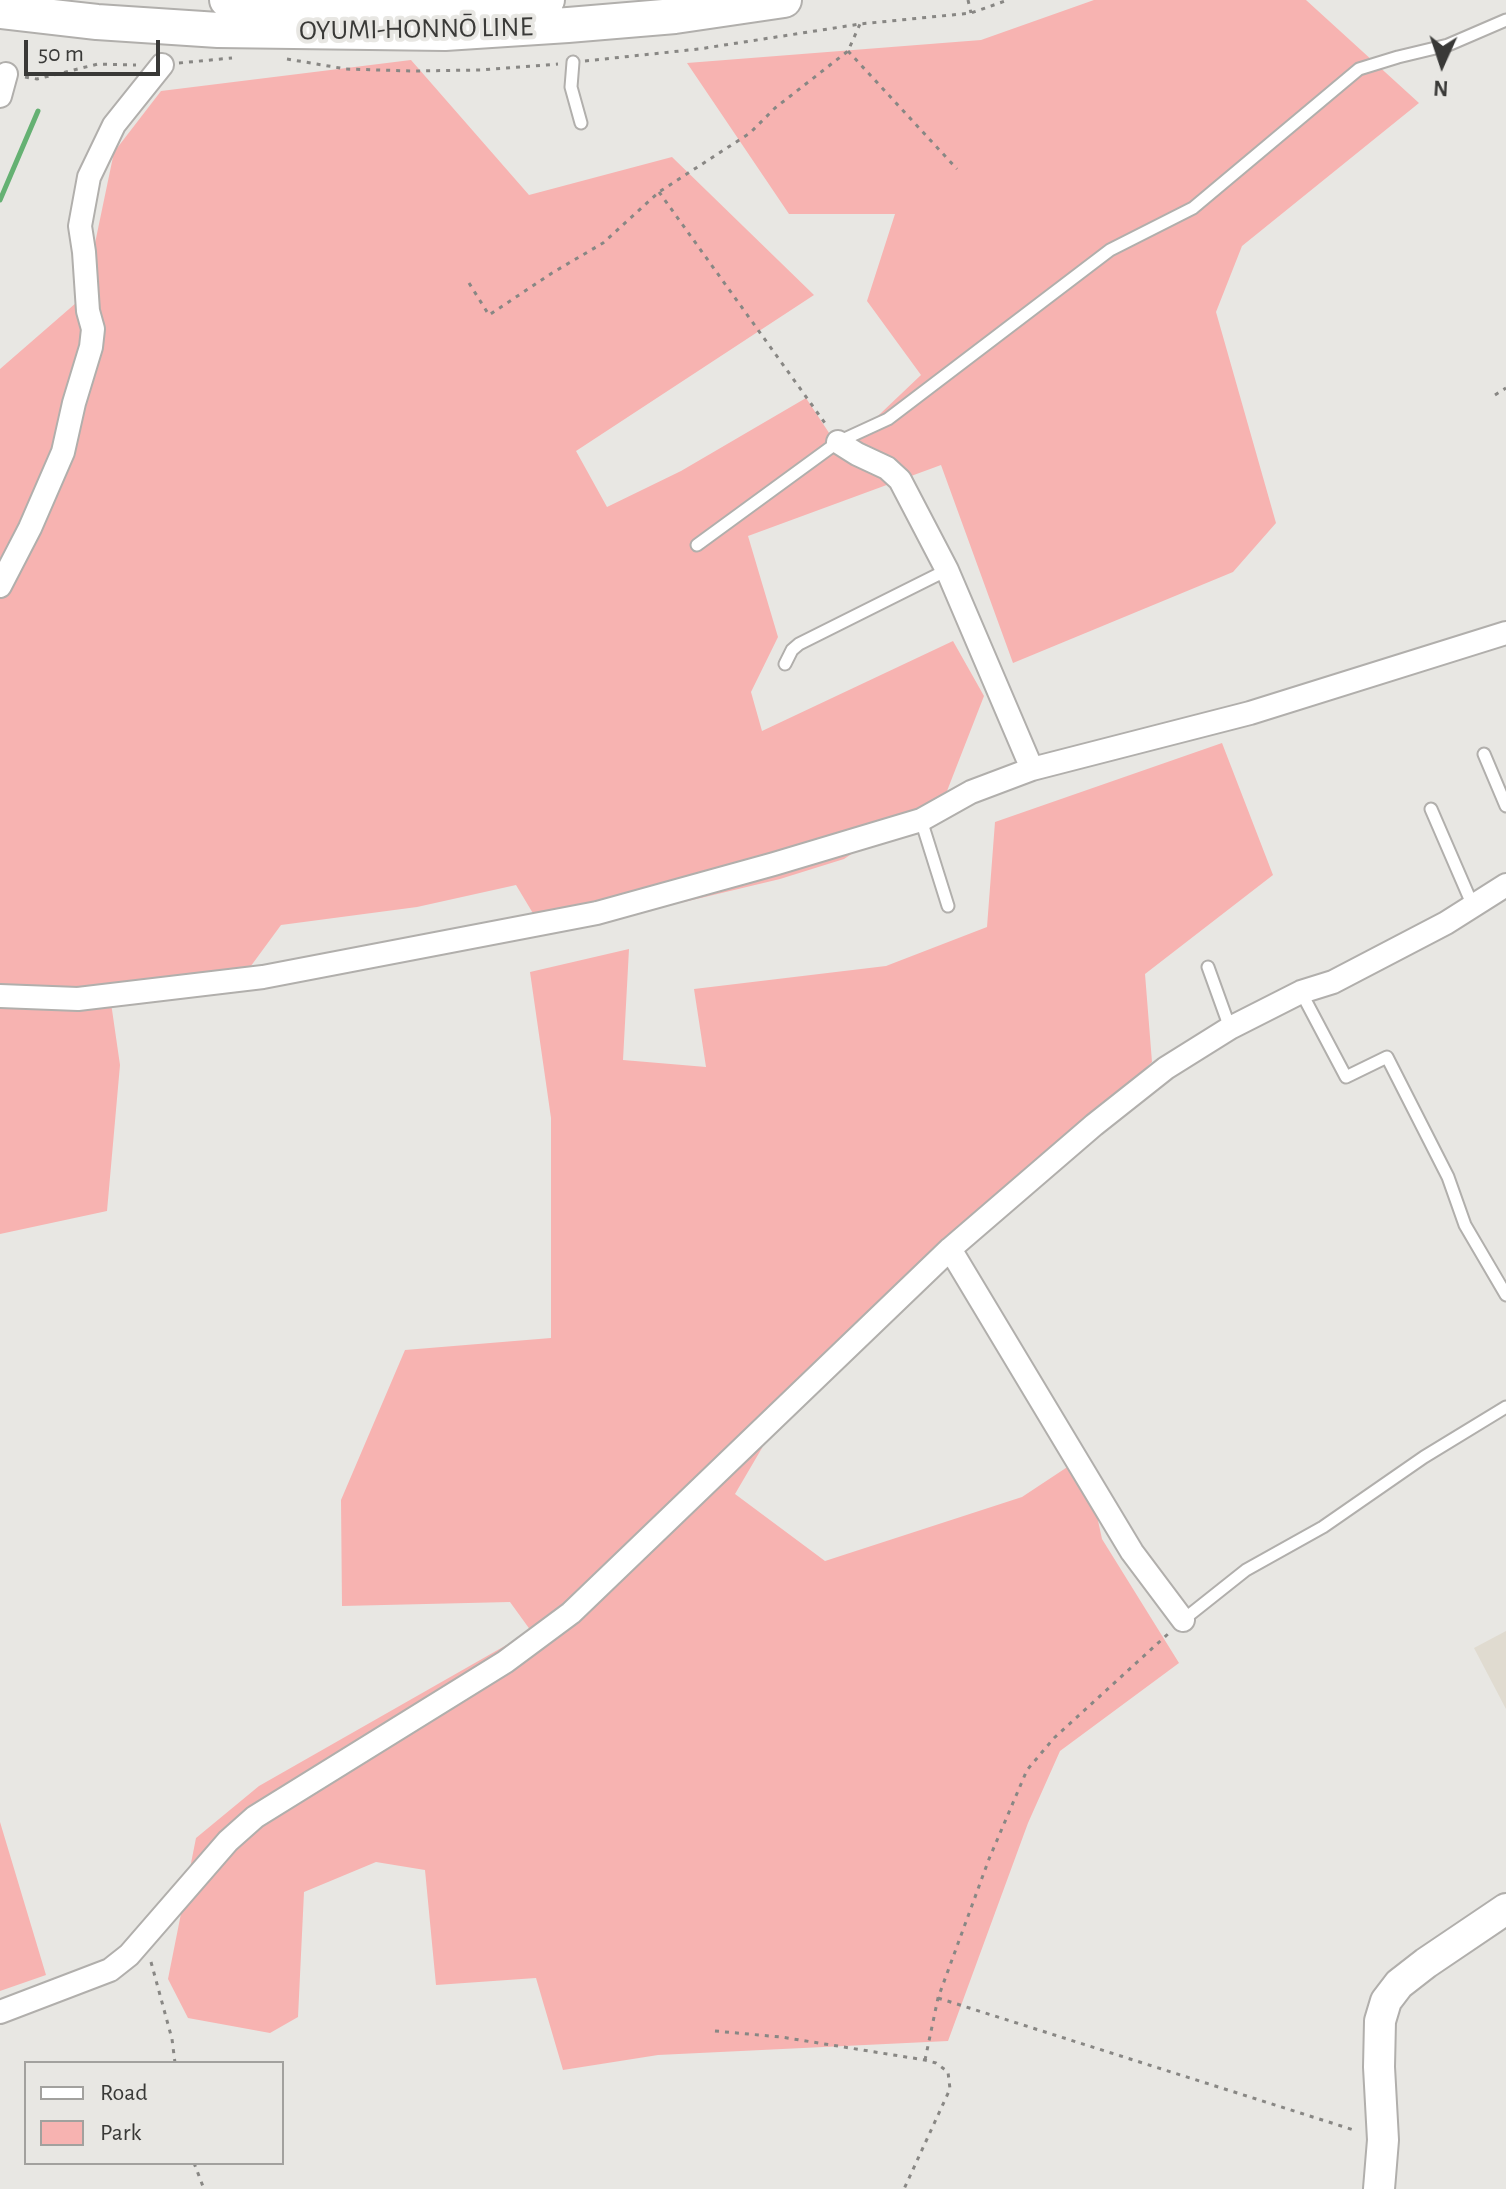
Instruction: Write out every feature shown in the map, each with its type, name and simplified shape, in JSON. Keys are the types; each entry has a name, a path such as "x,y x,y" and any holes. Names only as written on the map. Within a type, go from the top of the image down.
{"main road":[{"name":"OYUMI-HONNŌ LINE","path":"227,0 365,5 547,0"},
{"name":"OYUMI-HONNŌ LINE","path":"0,11 97,22 218,30 445,33 675,16 784,0"}],"street":[{"path":"0,586 30,528 63,452 91,347 93,329 88,311 80,226 89,177 114,125 162,65"},
{"path":"838,442 887,468 900,480 947,570 1032,769"},
{"path":"0,996 78,999 263,977 582,916 921,820 971,792 1032,769 1250,713 1506,633"},
{"path":"0,2012 110,1970 129,1955 228,1841 255,1817 505,1662 571,1613 950,1249 1094,1125 1166,1068 1230,1028 1301,992 1333,982 1446,923 1506,885"},
{"path":"950,1249 1132,1552 1183,1620"},
{"path":"1379,2189 1383,2140 1380,2021 1386,2001 1399,1984 1426,1963 1506,1909"}],"lane":[{"path":"697,545 838,442 888,419 1110,250 1193,208 1359,69 1448,45 1506,20"},
{"path":"573,62 571,87 581,123"},
{"path":"785,664 799,644 947,570"},
{"path":"1484,754 1506,806"},
{"path":"1431,809 1474,907"},
{"path":"921,820 948,906"},
{"path":"1208,967 1230,1028"},
{"path":"1301,992 1346,1077 1387,1057 1448,1177 1465,1225 1506,1295"},
{"path":"1183,1620 1246,1570 1323,1527 1424,1457 1506,1407"}],"path":[{"path":"968,0 971,13"},
{"path":"469,283 489,315 603,243 659,192 750,133 775,108 848,51 860,24"},
{"path":"848,51 957,169"},
{"path":"659,192 838,442"},
{"path":"1495,395 1506,388"},
{"path":"925,2060 938,1998 989,1859 1027,1770 1054,1738 1183,1620"},
{"path":"145,1937 172,2039 175,2061"},
{"path":"938,1998 1383,2140"},
{"path":"715,2031 781,2037 925,2060 936,2063 948,2072 950,2089 904,2189"},
{"path":"195,2165 204,2189"}],"shaded area":[{"path":"1506,1631 1506,1709 1474,1648"}],"green space":[{"path":"1094,0 1306,0 1419,103 1242,246 1216,312 1276,523 1233,572 1013,663 941,465 748,536 778,637 751,692 762,731 953,641 984,696 947,791 844,859 780,879 546,935 516,885 417,907 281,925 234,989 109,989 120,1065 107,1211 0,1234 0,369 84,296 114,152 161,91 411,60 529,195 672,157 814,295 576,451 607,507 681,471 806,398 841,451 921,375 867,301 895,214 789,214 687,63 981,40"},
{"path":"1222,743 1273,875 1145,974 1152,1062 996,1212 803,1378 735,1494 825,1561 1022,1497 1084,1456 1102,1539 1179,1663 1060,1751 1028,1823 948,2041 658,2055 563,2070 536,1978 436,1985 425,1870 376,1862 304,1892 298,2017 270,2033 188,2018 168,1979 196,1838 259,1786 531,1631 510,1602 342,1606 341,1500 405,1350 551,1338 551,1118 530,972 629,949 623,1060 706,1067 694,989 886,966 987,927 995,822"},
{"path":"0,1822 46,1975 0,1991"}],"waterway":[{"path":"0,200 38,111"}]}
